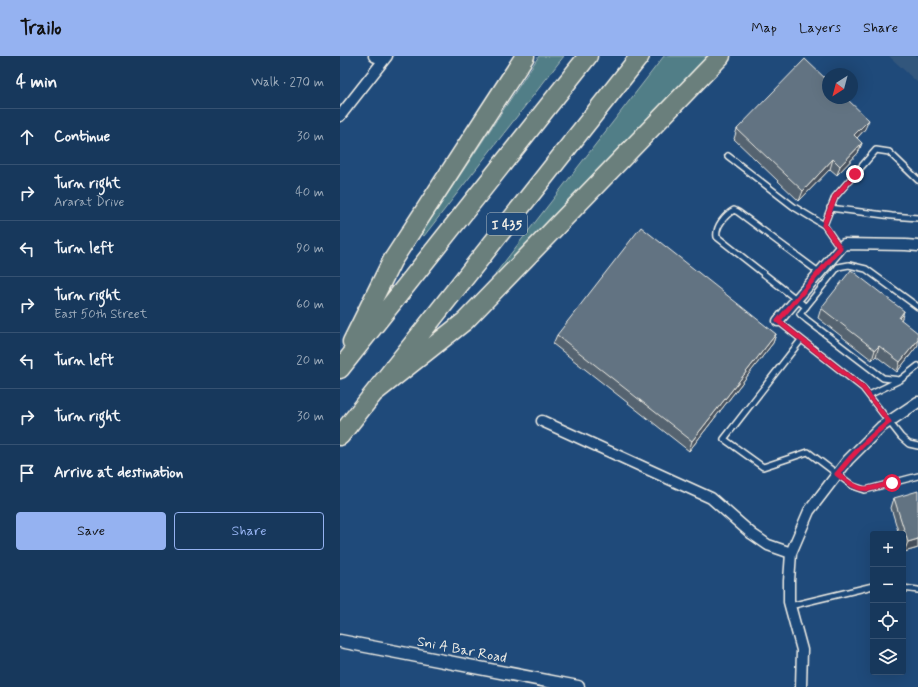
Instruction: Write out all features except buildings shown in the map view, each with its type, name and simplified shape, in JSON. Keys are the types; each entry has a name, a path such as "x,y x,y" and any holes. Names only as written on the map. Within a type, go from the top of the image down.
{"highway":[{"path":"340,365 392,261 525,56"},
{"name":"I 435","path":"340,369 588,56"},
{"name":"I 435","path":"340,436 640,56"},
{"path":"374,393 465,321 721,56"}],"street":[{"path":"340,116 381,57"},
{"path":"778,321 844,244 918,246"},
{"path":"801,687 802,650 790,606 789,581 791,553 809,511 848,460 882,427 918,402"},
{"path":"542,421 711,498 752,534 768,545 791,553"},
{"name":"Sni A Bar Road","path":"340,641 578,687"}],"lane":[{"path":"824,225 835,197 876,150 889,152 918,180"},
{"path":"728,156 794,208 824,225 840,248"},
{"path":"830,208 918,218"},
{"path":"806,307 717,237 717,228 730,212 734,210 820,273"},
{"path":"900,380 882,378 800,314 838,267 849,265 866,269 918,307"},
{"path":"778,321 863,388 901,436 909,444 918,446"},
{"path":"801,340 724,439 763,467 808,452 853,486 865,490 918,476"},
{"path":"869,395 900,380 918,366"},
{"path":"790,606 870,587"},
{"path":"906,588 918,590"}],"shaded area":[{"path":"889,56 918,56 918,83"}],"green space":[{"path":"539,56 564,56 424,236 421,234"},
{"path":"664,56 710,56 500,278 495,274"}],"route":[{"path":"855,174 835,197 824,225 840,248 778,321 863,388 889,422 848,460 837,474 853,486 865,490 892,483"}]}
